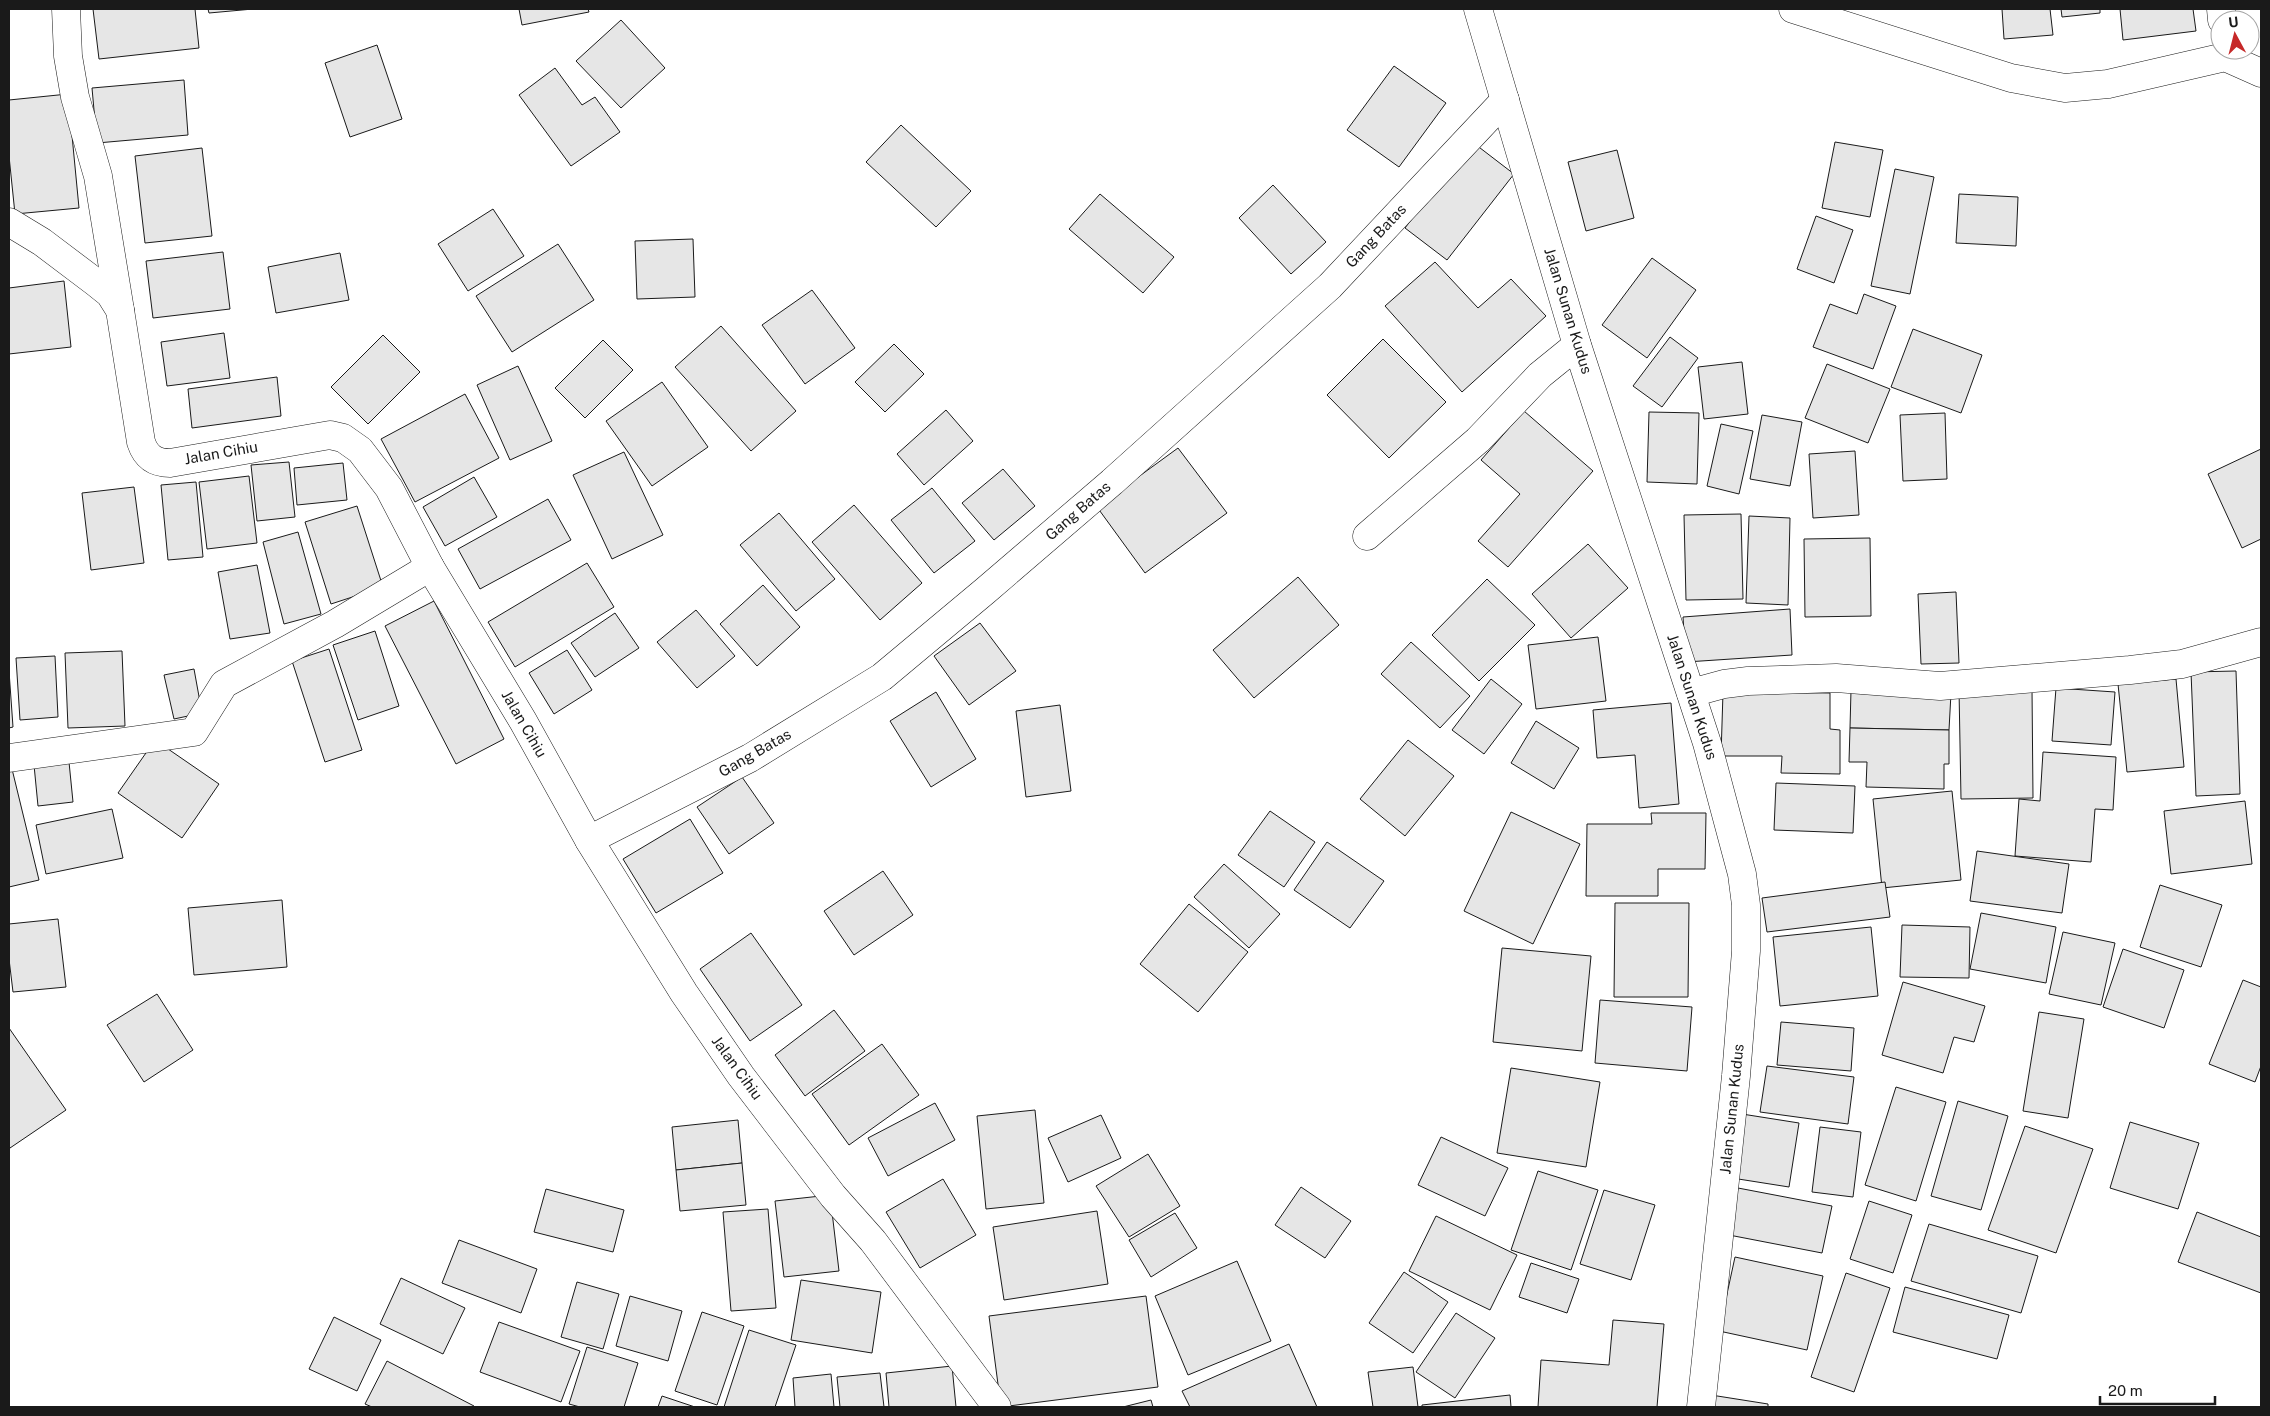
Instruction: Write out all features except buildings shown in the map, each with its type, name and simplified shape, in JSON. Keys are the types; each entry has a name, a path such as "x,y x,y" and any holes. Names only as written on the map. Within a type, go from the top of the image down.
{"street":[{"path":"66,9 69,64 75,97 98,176 120,310"},
{"name":"Jalan Sunan Kudus","path":"1478,9 1577,345 1691,693 1729,820 1742,874 1746,905 1746,951 1736,1076 1701,1407"},
{"path":"1792,9 2011,78 2064,88 2108,84 2210,58"},
{"path":"2236,60 2261,73"},
{"name":"Gang Batas","path":"589,840 750,758 882,677 986,592 1330,286 1506,100"},
{"name":"Jalan Cihiu","path":"9,222 42,242 96,282 110,294 120,310 141,442 150,458 159,462 170,463 330,435 343,438 360,450 389,488 430,567 523,721 589,840 684,993 741,1076 833,1196 885,1257 998,1407"},
{"path":"1367,536 1478,440 1540,375 1577,345"},
{"path":"9,758 194,732 199,727 214,697 224,684 335,624 430,567"},
{"path":"1691,693 1724,684 1748,681 1836,678 1940,686 2130,670 2182,664 2261,642"}]}
